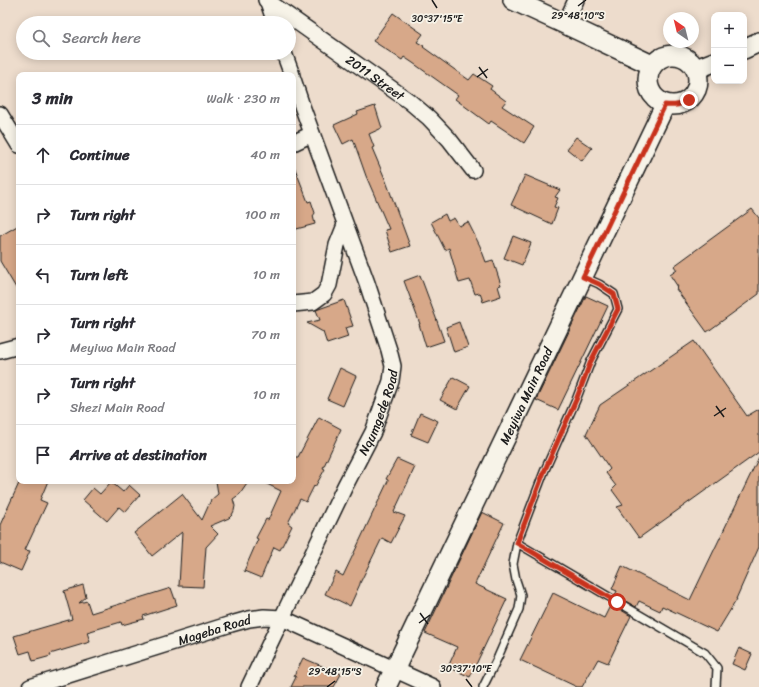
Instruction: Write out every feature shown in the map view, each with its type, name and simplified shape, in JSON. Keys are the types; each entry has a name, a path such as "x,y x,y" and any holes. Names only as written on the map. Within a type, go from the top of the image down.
{"street":[{"path":"512,0 652,65"},
{"path":"565,24 576,0"},
{"path":"267,1 272,16"},
{"name":"2011 Street","path":"267,1 288,16"},
{"name":"2011 Street","path":"296,21 409,101 429,118 449,139 473,170"},
{"path":"746,48 759,42"},
{"path":"675,55 684,57 691,62 696,70 698,86 695,94 689,100 674,106 665,105 658,102 648,89 648,72 652,65 658,59 666,56 675,55"},
{"path":"287,60 291,72"},
{"path":"696,70 711,63"},
{"name":"Nqumgede Road","path":"249,687 342,493 373,432 392,381 393,366 389,350 296,89"},
{"name":"Meyiwa Main Road","path":"386,687 665,105"},
{"path":"0,114 16,140"},
{"path":"296,142 312,134"},
{"path":"296,304 312,302 324,294 328,285 338,245 345,225"},
{"path":"0,351 16,347"},
{"name":"Mageba Road","path":"30,687 60,682 248,619 264,617 282,618 433,687"}],"lane":[{"path":"483,687 498,658 519,609 520,595 513,564 517,543 544,472 576,400 591,361 618,309 614,294 599,284 583,277"},
{"path":"517,543 705,653 717,668 716,687"}],"building":[{"path":"393,13 423,34 417,42 424,46 423,47 469,80 474,74 492,86 490,89 506,101 502,106 534,127 524,143 491,121 489,124 455,99 458,95 413,63 404,57 402,60 373,41"},
{"path":"375,106 382,128 369,134 374,147 372,148 410,246 392,252 385,230 389,229 366,176 353,139 343,144 334,125 358,114 357,112"},
{"path":"576,137 592,148 582,161 567,149"},
{"path":"296,171 308,202 311,201 315,213 313,216 315,224 296,229"},
{"path":"525,175 560,190 555,197 558,198 554,207 558,208 552,224 511,205"},
{"path":"752,209 759,218 759,294 707,332 676,289 678,287 670,275 677,270 674,266"},
{"path":"445,214 448,221 454,218 459,226 468,222 486,262 493,260 501,285 498,286 501,296 483,302 480,293 475,294 470,280 459,283 449,248 445,250 431,222"},
{"path":"16,227 16,288 0,261 0,236"},
{"path":"513,236 531,243 522,265 504,258"},
{"path":"420,275 444,341 426,347 420,324 404,281"},
{"path":"586,296 608,306 558,410 536,400"},
{"path":"344,300 353,326 345,328 348,337 327,344 323,332 307,323 320,320 316,310"},
{"path":"459,322 468,347 454,352 446,327"},
{"path":"694,341 747,416 759,409 759,452 639,538 617,507 623,505 612,490 616,486 606,473 610,469 586,434 600,405"},
{"path":"340,368 356,376 343,406 327,399"},
{"path":"453,377 470,386 457,409 440,400"},
{"path":"420,413 438,421 428,442 411,435"},
{"path":"319,417 341,429 323,468 325,469 306,502 300,499 288,523 292,526 280,550 274,547 261,578 244,571 258,539 256,538 266,519 268,520 281,491 267,484 296,484 296,457 298,457"},
{"path":"759,457 759,547 737,599 717,632 662,606 660,611 639,601 636,607 615,595 617,591 612,589 622,566 690,600"},
{"path":"397,459 415,467 394,512 405,516 391,543 382,538 350,606 325,594 336,572 343,576 388,481 386,479"},
{"path":"19,484 47,484 40,500 47,503 25,550 30,551 21,571 0,562 0,525"},
{"path":"109,484 113,484 123,492 129,485 140,495 125,512 119,507 107,521 83,500 93,488 100,494"},
{"path":"216,484 247,484 240,494 233,499 235,506 232,515 229,518 210,526 218,534 206,547 203,587 179,586 182,532 152,556 134,533 182,494 202,520 211,500 218,494"},
{"path":"482,512 504,523 475,584 507,599 470,677 448,667 457,647 425,633"},
{"path":"83,585 86,597 79,603 87,601 91,613 171,588 177,605 143,616 144,619 122,625 121,622 87,632 90,642 50,654 51,656 33,661 30,651 20,654 14,636 72,619 64,591"},
{"path":"553,593 604,618 611,604 631,616 608,663 598,659 582,687 577,687 520,660"},
{"path":"739,648 752,654 745,670 732,664"},
{"path":"303,658 341,674 334,687 291,687 296,677 294,676"}],"route":[{"path":"617,602 517,543 544,472 576,400 591,361 618,309 614,294 599,284 583,277 665,105 674,106 689,100"}]}
